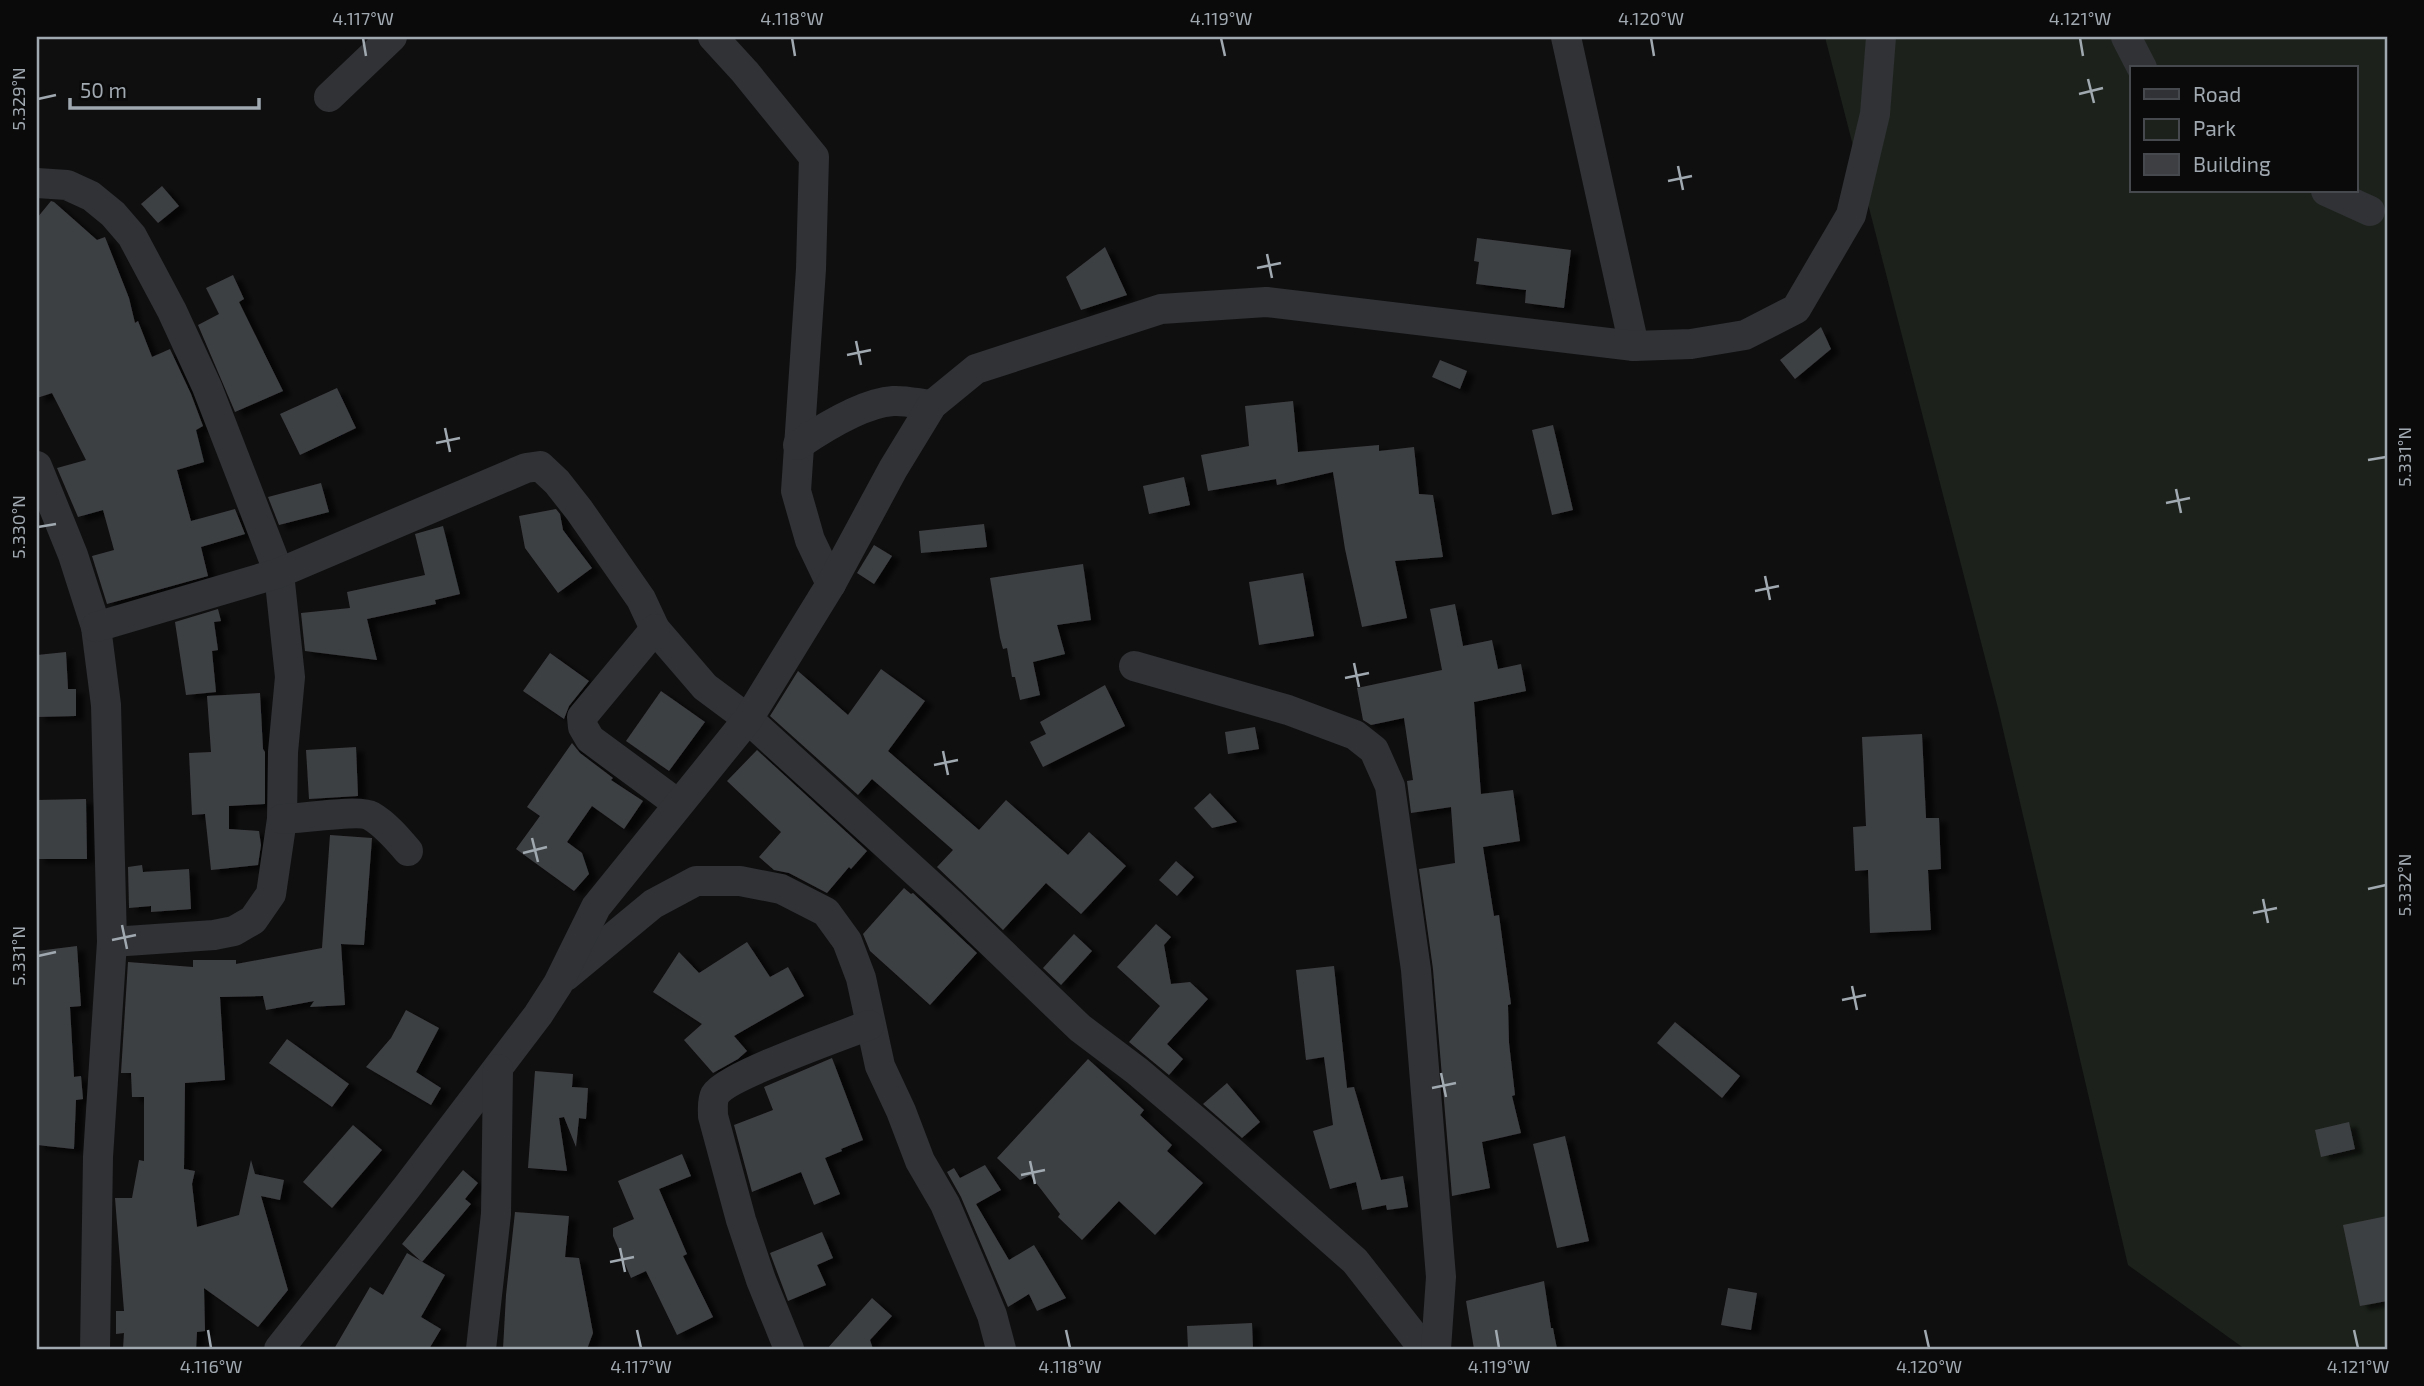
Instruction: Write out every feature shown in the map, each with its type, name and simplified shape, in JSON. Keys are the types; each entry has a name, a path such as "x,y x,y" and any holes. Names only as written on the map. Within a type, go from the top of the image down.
{"street":[{"path":"328,97 392,37"},
{"path":"713,37 814,157 811,269 796,491 810,540 831,584"},
{"path":"1566,37 1634,346"},
{"path":"279,1349 408,1187 538,1015 558,984 596,906 748,719 831,584 893,469 932,405 976,369 1161,309 1266,302 1634,346 1691,344 1745,334 1796,309 1851,215 1875,114 1881,37"},
{"path":"2126,37 2141,66"},
{"path":"37,183 67,185 91,196 113,214 132,236 172,311 206,387 279,573 290,677 283,752 282,820 271,894 253,920 234,931 214,935 113,942"},
{"path":"2328,192 2370,211"},
{"path":"799,445 830,424 868,408 893,401 932,405"},
{"path":"37,466 73,555 96,627 106,705 113,942 98,1157 95,1349"},
{"path":"96,627 279,573 526,468 540,466 557,482 579,510 641,599 655,629 705,687 748,719 950,903 1080,1028 1199,1123 1355,1261 1424,1349"},
{"path":"655,629 582,717 583,727 590,739 678,804"},
{"path":"1134,666 1288,710 1354,734 1374,750 1390,786 1416,970 1441,1277 1436,1349"},
{"path":"282,820 369,814 408,850"},
{"path":"558,984 653,904 696,881 740,881 781,889 826,912 847,941 861,978 880,1066 920,1161 945,1204 978,1279 1001,1349"},
{"path":"789,1349 761,1280 741,1220 713,1116 713,1102 716,1093 726,1084 869,1025"},
{"path":"481,1349 496,1214 498,1069"}],"green space":[{"path":"1825,37 2387,37 2387,1349 2245,1349 2128,1265 1998,708"}],"building":[{"path":"162,186 179,206 158,223 141,204"},
{"path":"51,201 97,240 105,237 129,298 135,323 138,321 152,357 170,349 191,394 203,426 196,430 204,462 177,470 191,521 235,509 245,534 201,547 208,576 107,604 92,556 114,550 103,510 78,517 57,468 86,460 52,393 37,398 37,218"},
{"path":"1477,238 1571,250 1564,308 1525,303 1526,290 1476,284 1479,262 1474,261"},
{"path":"1105,247 1127,295 1081,310 1066,277"},
{"path":"233,275 244,299 239,302 283,391 235,412 198,325 219,314 206,288"},
{"path":"1821,327 1831,349 1795,379 1780,360"},
{"path":"1440,360 1467,371 1460,389 1432,377"},
{"path":"337,388 356,428 300,455 280,414"},
{"path":"1293,401 1298,452 1379,445 1379,451 1414,447 1419,494 1433,495 1443,557 1395,561 1407,618 1362,627 1345,549 1333,472 1277,485 1276,479 1208,491 1201,455 1249,446 1245,406"},
{"path":"1553,425 1573,510 1552,515 1532,430"},
{"path":"1184,477 1190,505 1149,514 1143,486"},
{"path":"321,483 329,512 279,525 268,497"},
{"path":"556,509 560,514 563,530 592,568 558,593 525,548 519,516"},
{"path":"984,524 987,547 921,553 919,531"},
{"path":"443,526 460,594 435,600 436,604 367,619 377,660 305,651 301,613 350,608 347,592 425,575 415,534"},
{"path":"874,545 892,556 874,584 857,573"},
{"path":"1083,564 1091,620 1057,625 1065,654 1033,662 1040,695 1020,700 1015,677 1012,677 1007,648 1003,649 1000,638 990,578"},
{"path":"1303,573 1314,636 1259,645 1249,582"},
{"path":"1455,604 1463,646 1492,640 1498,669 1521,664 1526,691 1474,702 1481,794 1513,790 1520,841 1483,847 1494,916 1499,915 1511,1004 1508,1005 1509,1043 1515,1095 1512,1096 1521,1133 1482,1142 1490,1188 1452,1196 1433,969 1419,869 1455,863 1451,807 1411,813 1407,781 1413,780 1404,718 1371,725 1363,720 1357,688 1442,670 1430,609"},
{"path":"218,609 221,621 214,622 218,650 212,651 216,692 186,695 175,622"},
{"path":"66,652 68,689 76,689 76,716 37,717 37,655"},
{"path":"550,653 589,681 569,706 564,719 523,691"},
{"path":"881,669 925,701 888,751 979,830 1006,800 1068,855 1089,832 1126,866 1081,914 1046,883 1003,930 937,867 953,850 872,779 858,795 770,716 798,671 848,715"},
{"path":"1105,685 1125,726 1043,767 1030,742 1046,734 1040,722"},
{"path":"661,691 705,722 669,771 626,741"},
{"path":"260,693 265,752 265,804 229,806 229,829 259,831 261,845 258,865 211,870 205,814 192,815 189,753 211,752 207,696"},
{"path":"1255,727 1259,749 1228,754 1225,732"},
{"path":"1922,734 1926,818 1939,818 1941,869 1928,870 1931,930 1870,933 1868,870 1855,871 1853,827 1866,826 1862,737"},
{"path":"572,743 580,753 613,778 611,780 643,801 624,829 592,806 567,842 582,853 589,874 574,891 516,849 540,816 527,807"},
{"path":"356,747 358,796 309,799 306,750"},
{"path":"757,750 867,851 827,893 789,873 774,870 759,857 781,832 727,781"},
{"path":"1210,793 1237,822 1212,828 1194,808"},
{"path":"86,799 87,859 37,859 37,800"},
{"path":"330,835 372,838 364,945 341,944 345,1005 310,1007 314,1001 266,1010 263,996 220,997 225,1080 185,1083 184,1169 195,1171 192,1184 197,1227 239,1215 251,1160 255,1174 284,1180 280,1200 261,1196 288,1290 258,1327 204,1288 205,1331 197,1332 196,1349 123,1349 124,1333 116,1334 116,1311 124,1311 115,1198 132,1198 139,1160 144,1161 144,1097 132,1097 131,1073 121,1073 128,962 193,967 193,960 236,960 236,964 322,948"},
{"path":"1176,861 1194,877 1177,896 1159,880"},
{"path":"142,865 143,872 189,869 191,909 151,912 151,906 129,908 128,867"},
{"path":"904,888 913,893 977,953 930,1005 870,951 863,934"},
{"path":"1156,924 1171,937 1164,945 1171,984 1190,982 1208,999 1167,1044 1183,1059 1169,1075 1129,1042 1160,1006 1117,967"},
{"path":"1074,934 1092,951 1061,985 1043,968"},
{"path":"747,942 770,977 788,967 804,996 734,1036 747,1051 713,1073 684,1040 702,1024 653,992 679,952 699,973"},
{"path":"77,946 81,1006 70,1007 74,1077 81,1076 83,1099 76,1100 74,1149 37,1145 37,951"},
{"path":"1334,966 1347,1088 1354,1087 1381,1180 1403,1176 1408,1207 1387,1210 1386,1205 1362,1210 1356,1182 1330,1189 1313,1131 1333,1125 1324,1057 1306,1060 1296,970"},
{"path":"406,1010 439,1028 416,1072 441,1088 431,1105 366,1067 391,1038"},
{"path":"1675,1022 1740,1076 1722,1098 1657,1043"},
{"path":"287,1039 349,1084 332,1107 269,1063"},
{"path":"832,1058 863,1140 825,1158 840,1194 814,1205 801,1172 752,1192 734,1125 773,1110 764,1087"},
{"path":"1088,1059 1144,1110 1140,1115 1172,1145 1167,1151 1203,1183 1155,1235 1119,1201 1082,1240 1058,1217 1060,1214 1030,1175 1020,1180 997,1158"},
{"path":"535,1071 573,1074 572,1087 588,1088 586,1119 579,1118 576,1147 564,1117 559,1118 567,1171 528,1168"},
{"path":"1227,1083 1260,1122 1242,1138 1203,1104"},
{"path":"2349,1122 2355,1149 2321,1157 2315,1130"},
{"path":"353,1125 382,1150 332,1208 303,1182"},
{"path":"1565,1136 1589,1241 1557,1248 1533,1144"},
{"path":"682,1154 691,1176 659,1189 687,1254 683,1256 713,1317 677,1335 646,1271 631,1278 613,1236 613,1228 634,1219 618,1181"},
{"path":"985,1165 1001,1190 976,1204 1009,1260 1034,1245 1066,1298 1037,1311 1029,1294 1008,1307 961,1197 947,1172 954,1168 960,1178"},
{"path":"463,1170 478,1183 465,1199 471,1204 422,1262 402,1244"},
{"path":"515,1212 569,1216 565,1257 579,1258 593,1333 587,1349 503,1349"},
{"path":"2387,1216 2387,1301 2360,1306 2343,1225"},
{"path":"822,1232 833,1258 817,1265 826,1285 788,1301 770,1253"},
{"path":"407,1253 445,1275 421,1317 441,1329 429,1349 334,1349 370,1287 383,1295"},
{"path":"1544,1281 1557,1349 1474,1349 1466,1301"},
{"path":"1728,1288 1757,1293 1751,1330 1721,1325"},
{"path":"872,1298 892,1316 870,1340 873,1349 827,1349"},
{"path":"1252,1323 1253,1349 1188,1349 1187,1326"}]}
